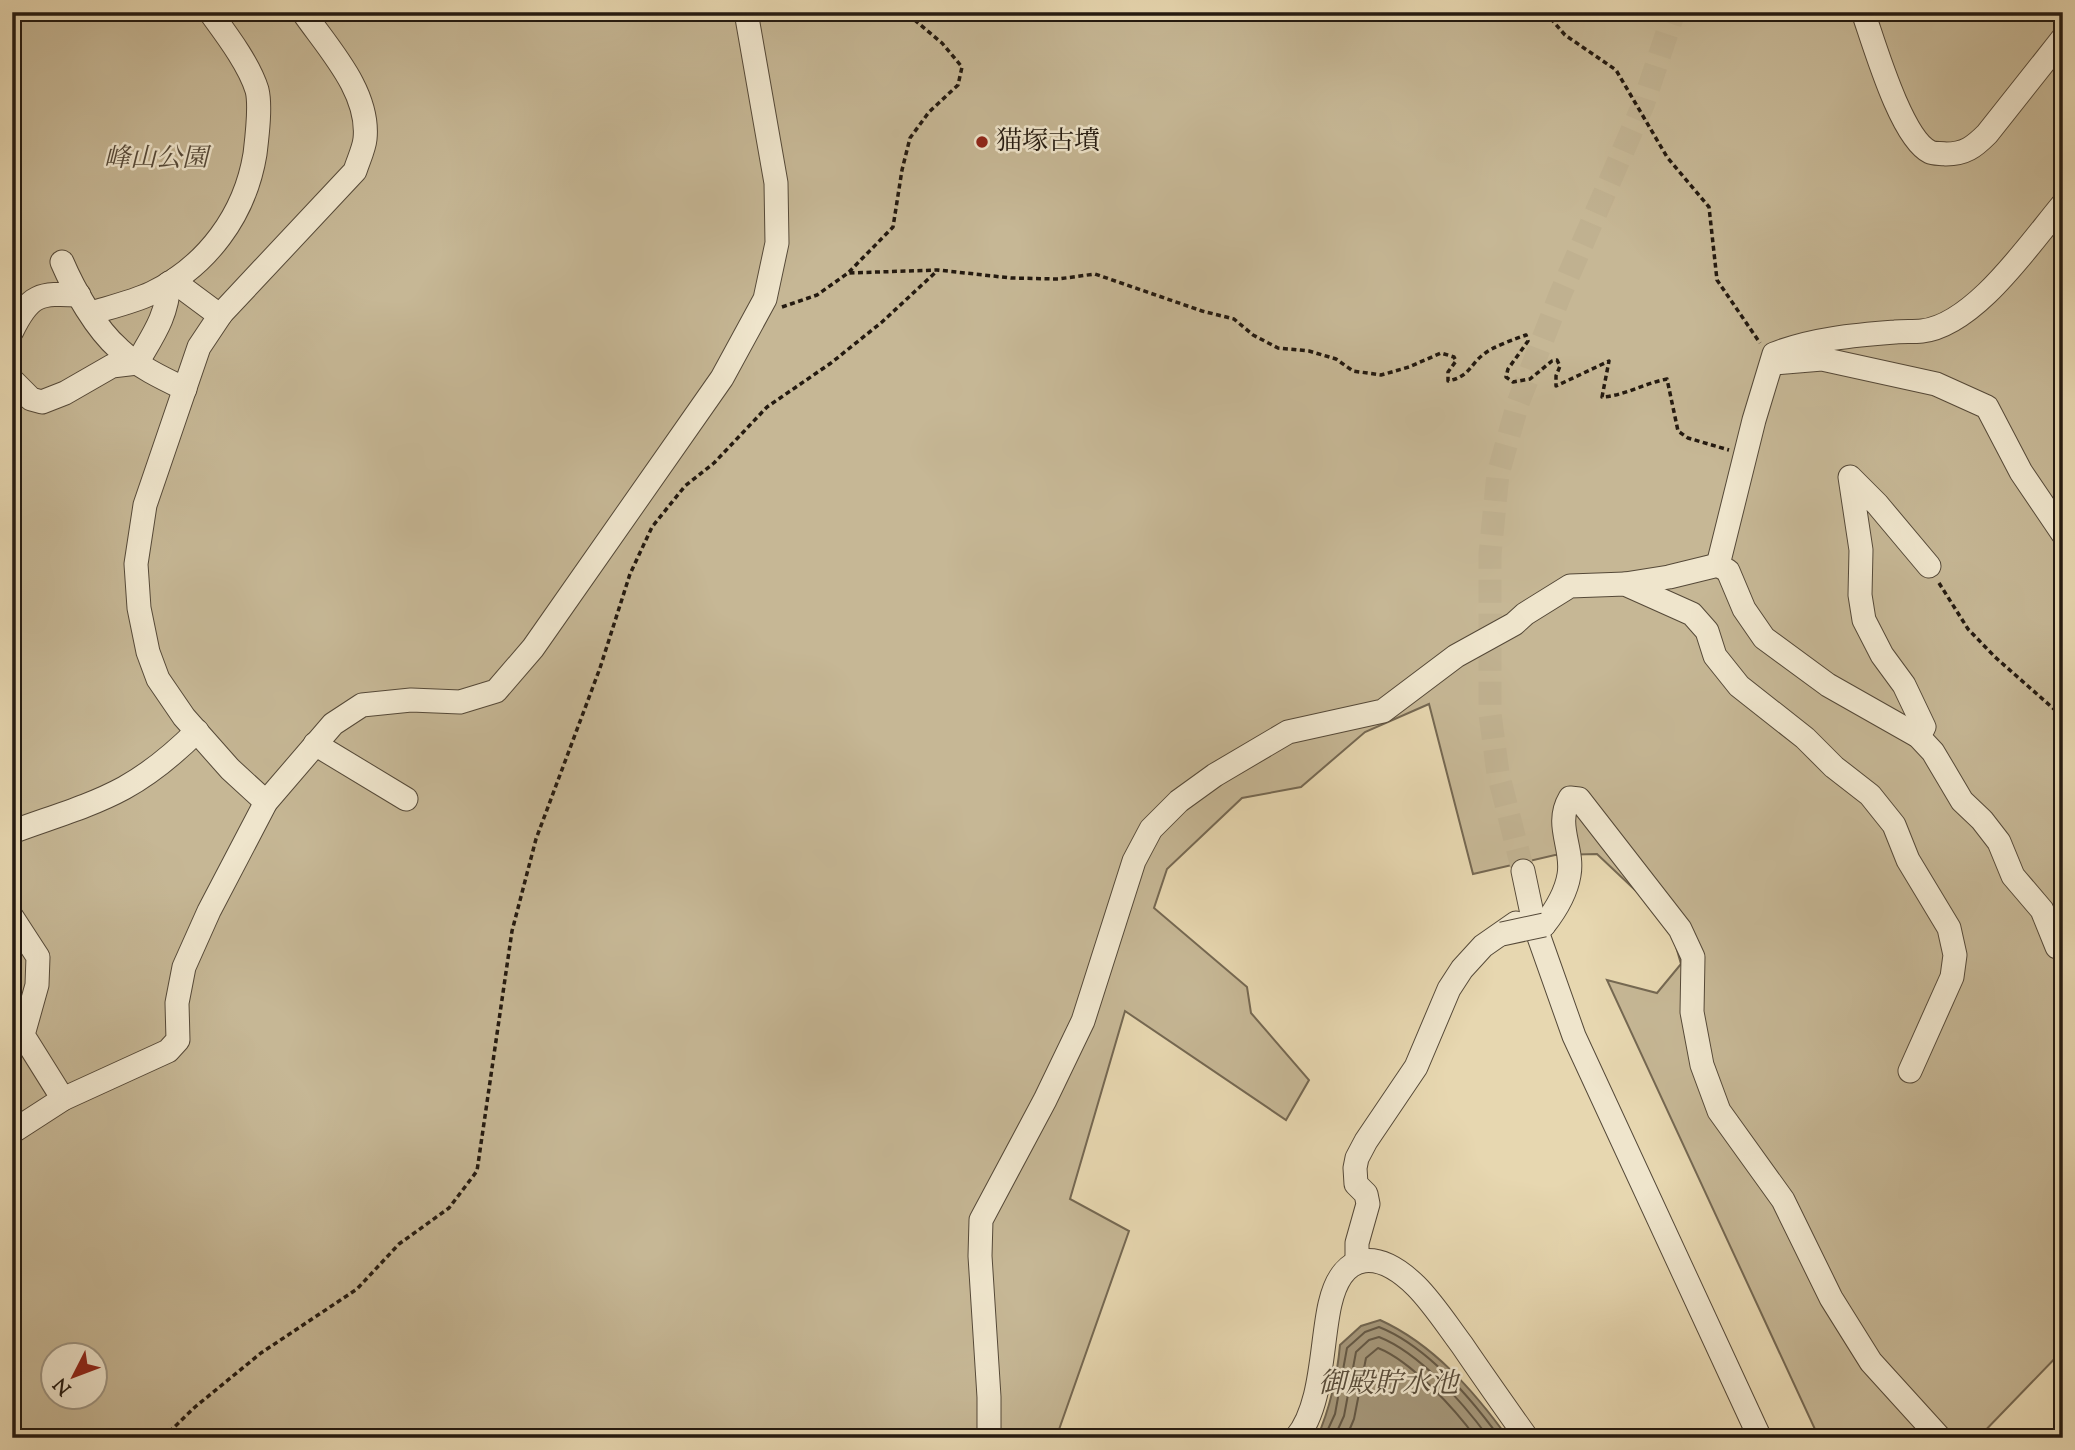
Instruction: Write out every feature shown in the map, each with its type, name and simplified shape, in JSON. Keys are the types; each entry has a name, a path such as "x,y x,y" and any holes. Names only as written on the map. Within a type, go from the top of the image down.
{"street":[{"path":"12,331 22,309 44,295 85,304 150,294 173,281 222,237 252,173 258,136 257,91 227,35 210,12"},
{"path":"266,802 230,769 197,732 158,679 148,652 139,608 136,564 145,505 199,347 221,314 355,171 365,140 364,113 350,80 303,12"},
{"path":"12,1132 63,1099 168,1051 178,1040 177,1003 184,967 214,900 266,802 333,724 362,705 411,701 460,702 496,691 533,648 714,389 765,299 777,243 776,183 746,12"},
{"path":"1863,12 1905,122 1920,143 1931,152 1961,154 1974,147 2063,38"},
{"path":"1718,565 1754,420 1774,354 1796,345 1895,332 1924,331 1948,323 1976,305 2063,204"},
{"path":"62,262 85,304 117,348 137,363 185,389"},
{"path":"173,281 221,314"},
{"path":"12,380 30,400 42,402 65,393 112,366 137,363 155,336 173,281"},
{"path":"1772,363 1822,359 1936,384 1987,407 2021,472 2063,534"},
{"path":"1918,736 1924,727 1904,685 1882,655 1864,620 1860,595 1861,550 1850,477 1877,503 1929,566"},
{"path":"989,1438 989,1397 979,1256 981,1220 1045,1100 1083,1021 1134,861 1151,829 1179,801 1215,775 1288,732 1382,711 1456,656 1514,624 1570,586 1625,584 1718,565 1728,571 1744,608 1764,638 1828,685 1918,736 1933,752 1962,801 1982,820 1999,842 2013,876 2042,909 2057,947"},
{"path":"1625,584 1692,614 1707,631 1715,656 1739,686 1805,738 1833,767 1870,795 1894,825 1908,860 1949,928 1955,955 1952,977 1910,1071"},
{"path":"12,832 89,804 121,789 178,750 197,732"},
{"path":"314,744 406,799"},
{"path":"1502,934 1544,925 1553,914 1570,873 1563,811 1570,798 1579,799 1685,938 1693,957 1692,1012 1702,1065 1719,1111 1783,1200 1831,1298 1871,1362 1940,1438"},
{"path":"1523,871 1534,923 1574,1036 1760,1438"},
{"path":"1357,1261 1357,1243 1368,1204 1366,1194 1356,1184 1357,1158 1366,1140 1416,1067 1449,989 1462,969 1483,946 1524,916 1530,904"},
{"path":"12,917 37,957 37,985 23,1035 63,1099"},
{"path":"1296,1438 1312,1405 1331,1301 1344,1272 1357,1261 1375,1260 1394,1269 1415,1286 1443,1319 1527,1438"}],"path":[{"path":"756,315 817,295 848,273 893,227 910,138 929,112 958,85 962,67 942,43 905,12"},
{"path":"1545,12 1565,35 1616,70 1667,157 1709,207 1717,280 1772,363"},
{"path":"848,273 937,270 1011,278 1058,279 1096,274 1202,311 1234,319 1253,335 1278,348 1309,351 1336,359 1353,371 1381,376 1441,353 1454,357 1456,362 1448,372 1448,381 1458,379 1472,368 1484,353 1526,335 1528,341 1508,369 1506,377 1513,382 1530,379 1552,361 1558,360 1560,366 1556,386 1609,361 1602,397 1667,379 1678,431 1688,438 1724,447 1745,457"},
{"path":"163,1438 195,1407 261,1353 357,1289 399,1244 449,1208 477,1171 512,930 536,839 600,668 630,574 652,527 685,486 714,463 767,407 831,363 937,270"},
{"path":"1929,566 1968,629 1995,657 2063,717"}],"green space":[{"name":"峰山公園","path":"12,12 2063,12 2063,1350 1978,1438 1819,1438 1607,980 1657,993 1681,964 1669,922 1597,854 1555,855 1473,874 1429,704 1365,732 1301,787 1242,798 1167,869 1154,908 1247,987 1251,1013 1309,1080 1286,1120 1125,1011 1070,1199 1129,1231 1056,1438 12,1438"}],"water":[{"name":"御殿貯水池","path":"1380,1320 1435,1355 1467,1386 1508,1438 1317,1438 1332,1393 1340,1345 1361,1326"}],"tunnel":[{"path":"1523,871 1498,773 1490,714 1490,554 1498,474 1518,403 1560,295 1643,105 1674,12"}],"place":[{"name":"猫塚古墳","path":"982,142"}]}
